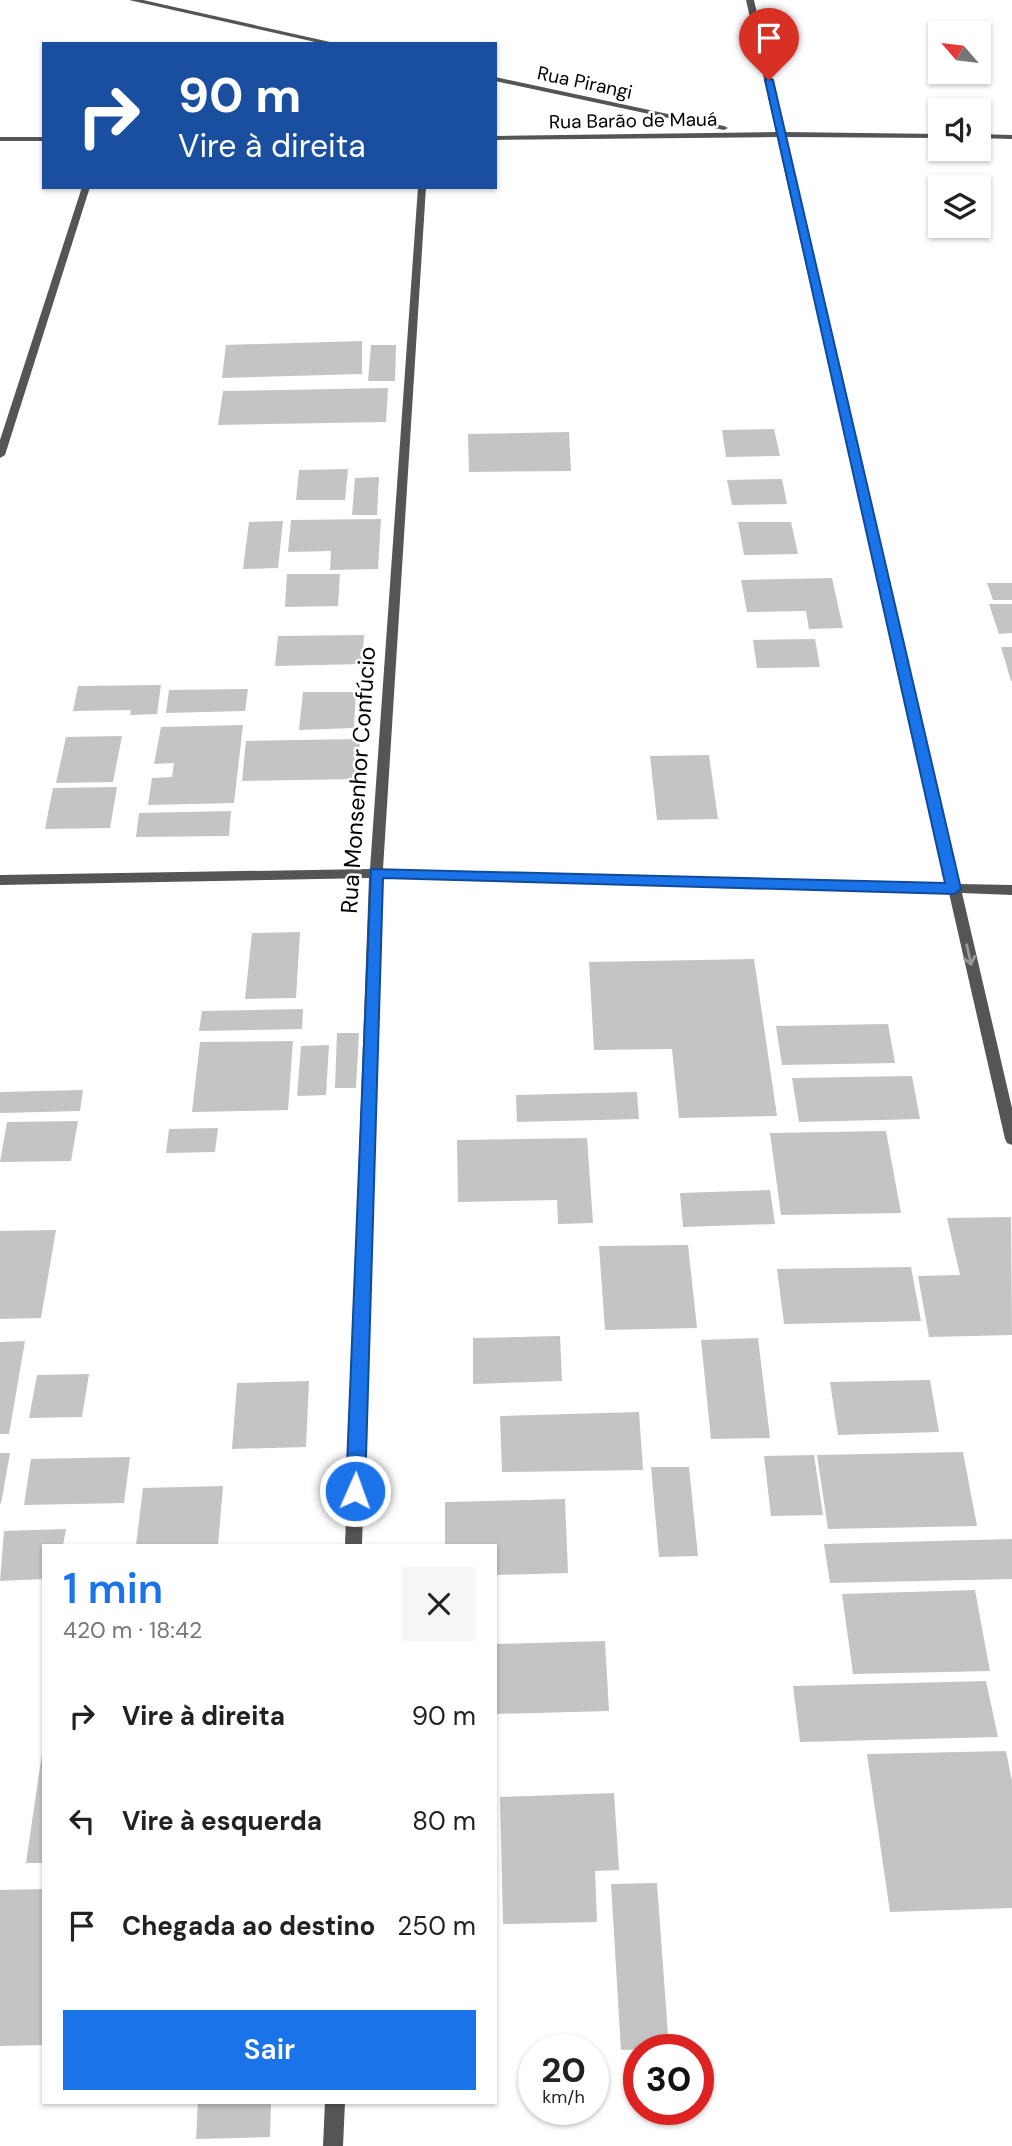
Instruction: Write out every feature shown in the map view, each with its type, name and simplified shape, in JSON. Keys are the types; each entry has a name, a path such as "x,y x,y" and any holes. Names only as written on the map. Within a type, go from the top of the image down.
{"street":[{"path":"133,0 326,42"},
{"path":"750,0 1012,1139"},
{"name":"Rua Pirangi","path":"497,79 749,134"},
{"name":"Rua Barão de Mauá","path":"497,138 749,134 928,136"},
{"path":"991,136 1012,137"},
{"path":"0,139 42,139"},
{"path":"0,455 85,189"},
{"name":"Rua Monsenhor Confúcio","path":"353,1544 376,873 422,189"},
{"path":"0,880 376,873 1012,890"},
{"path":"333,2146 335,2104"}],"building":[{"path":"362,341 362,374 222,378 226,345"},
{"path":"371,345 396,345 395,381 368,381"},
{"path":"388,388 386,422 218,425 223,391"},
{"path":"774,429 780,456 726,457 722,430"},
{"path":"569,432 571,471 469,472 468,434"},
{"path":"348,469 345,500 296,500 299,470"},
{"path":"379,477 377,515 352,515 355,478"},
{"path":"782,479 787,504 732,505 727,480"},
{"path":"381,519 378,569 330,570 331,551 288,552 291,520"},
{"path":"283,521 278,568 243,569 249,522"},
{"path":"738,522 791,522 798,554 744,555"},
{"path":"287,574 340,574 338,606 285,607"},
{"path":"832,578 843,628 809,629 806,611 747,612 741,580"},
{"path":"987,583 1012,583 1012,600 993,600"},
{"path":"989,604 1012,604 1012,633 999,634"},
{"path":"364,635 362,664 275,666 278,636"},
{"path":"815,639 820,667 757,668 753,640"},
{"path":"1001,647 1012,647 1012,681 1011,681"},
{"path":"161,685 157,714 130,715 131,710 73,711 78,686"},
{"path":"248,689 245,711 166,713 169,690"},
{"path":"303,692 356,692 354,728 299,730"},
{"path":"243,725 234,803 148,805 152,778 172,777 174,763 154,764 161,727"},
{"path":"122,736 113,782 56,783 66,737"},
{"path":"360,739 358,779 242,781 246,741"},
{"path":"709,755 718,819 657,820 650,756"},
{"path":"117,787 110,828 45,829 53,788"},
{"path":"231,811 229,836 136,837 139,813"},
{"path":"300,932 296,998 245,999 252,933"},
{"path":"754,959 777,1116 679,1118 672,1049 594,1050 589,962"},
{"path":"303,1009 302,1029 199,1031 202,1011"},
{"path":"888,1024 895,1063 782,1065 776,1026"},
{"path":"337,1033 359,1033 356,1088 335,1088"},
{"path":"293,1041 288,1110 192,1112 200,1042"},
{"path":"329,1045 326,1095 297,1096 301,1046"},
{"path":"912,1076 920,1119 799,1122 792,1078"},
{"path":"83,1090 80,1111 0,1113 0,1092"},
{"path":"637,1092 639,1119 517,1122 516,1095"},
{"path":"78,1121 71,1161 0,1162 7,1122"},
{"path":"218,1128 215,1152 166,1153 169,1129"},
{"path":"886,1131 901,1213 781,1215 770,1133"},
{"path":"587,1138 593,1223 558,1224 557,1200 458,1202 457,1140"},
{"path":"770,1190 775,1224 683,1227 680,1193"},
{"path":"1011,1217 1012,1335 929,1337 918,1276 960,1275 947,1218"},
{"path":"56,1230 41,1318 0,1319 0,1231"},
{"path":"688,1245 697,1328 605,1330 599,1246"},
{"path":"911,1267 921,1321 784,1324 777,1269"},
{"path":"560,1336 562,1381 473,1384 473,1338"},
{"path":"758,1338 770,1438 711,1439 701,1340"},
{"path":"25,1341 9,1434 0,1434 0,1342"},
{"path":"89,1374 82,1417 29,1418 37,1375"},
{"path":"930,1380 939,1432 838,1435 830,1382"},
{"path":"309,1381 306,1447 232,1449 237,1383"},
{"path":"639,1412 643,1470 502,1472 500,1416"},
{"path":"963,1452 977,1526 828,1529 817,1455"},
{"path":"0,1453 10,1453 1,1504 0,1503"},
{"path":"814,1455 823,1515 771,1516 764,1456"},
{"path":"130,1457 124,1503 24,1505 31,1459"},
{"path":"651,1467 689,1467 698,1556 659,1557"},
{"path":"223,1486 218,1544 136,1544 143,1488"},
{"path":"565,1499 568,1573 497,1575 497,1544 445,1544 445,1502"},
{"path":"66,1529 63,1544 42,1544 42,1579 0,1581 4,1531"},
{"path":"1012,1539 1012,1579 830,1583 824,1544"},
{"path":"975,1590 990,1671 853,1674 842,1594"},
{"path":"605,1641 609,1711 497,1714 497,1644"},
{"path":"986,1681 998,1737 800,1742 793,1686"},
{"path":"1006,1751 1012,1781 1012,1908 890,1912 867,1754"},
{"path":"42,1753 42,1863 26,1863"},
{"path":"614,1793 619,1870 595,1871 597,1922 503,1924 500,1797"},
{"path":"657,1883 668,2034 623,2034 623,2050 621,2050 611,1884"},
{"path":"42,1889 42,2045 0,2046 0,1890"},
{"path":"198,2104 271,2104 270,2137 196,2139"}],"route":[{"path":"355,1491 376,873 954,889 769,80"}]}
